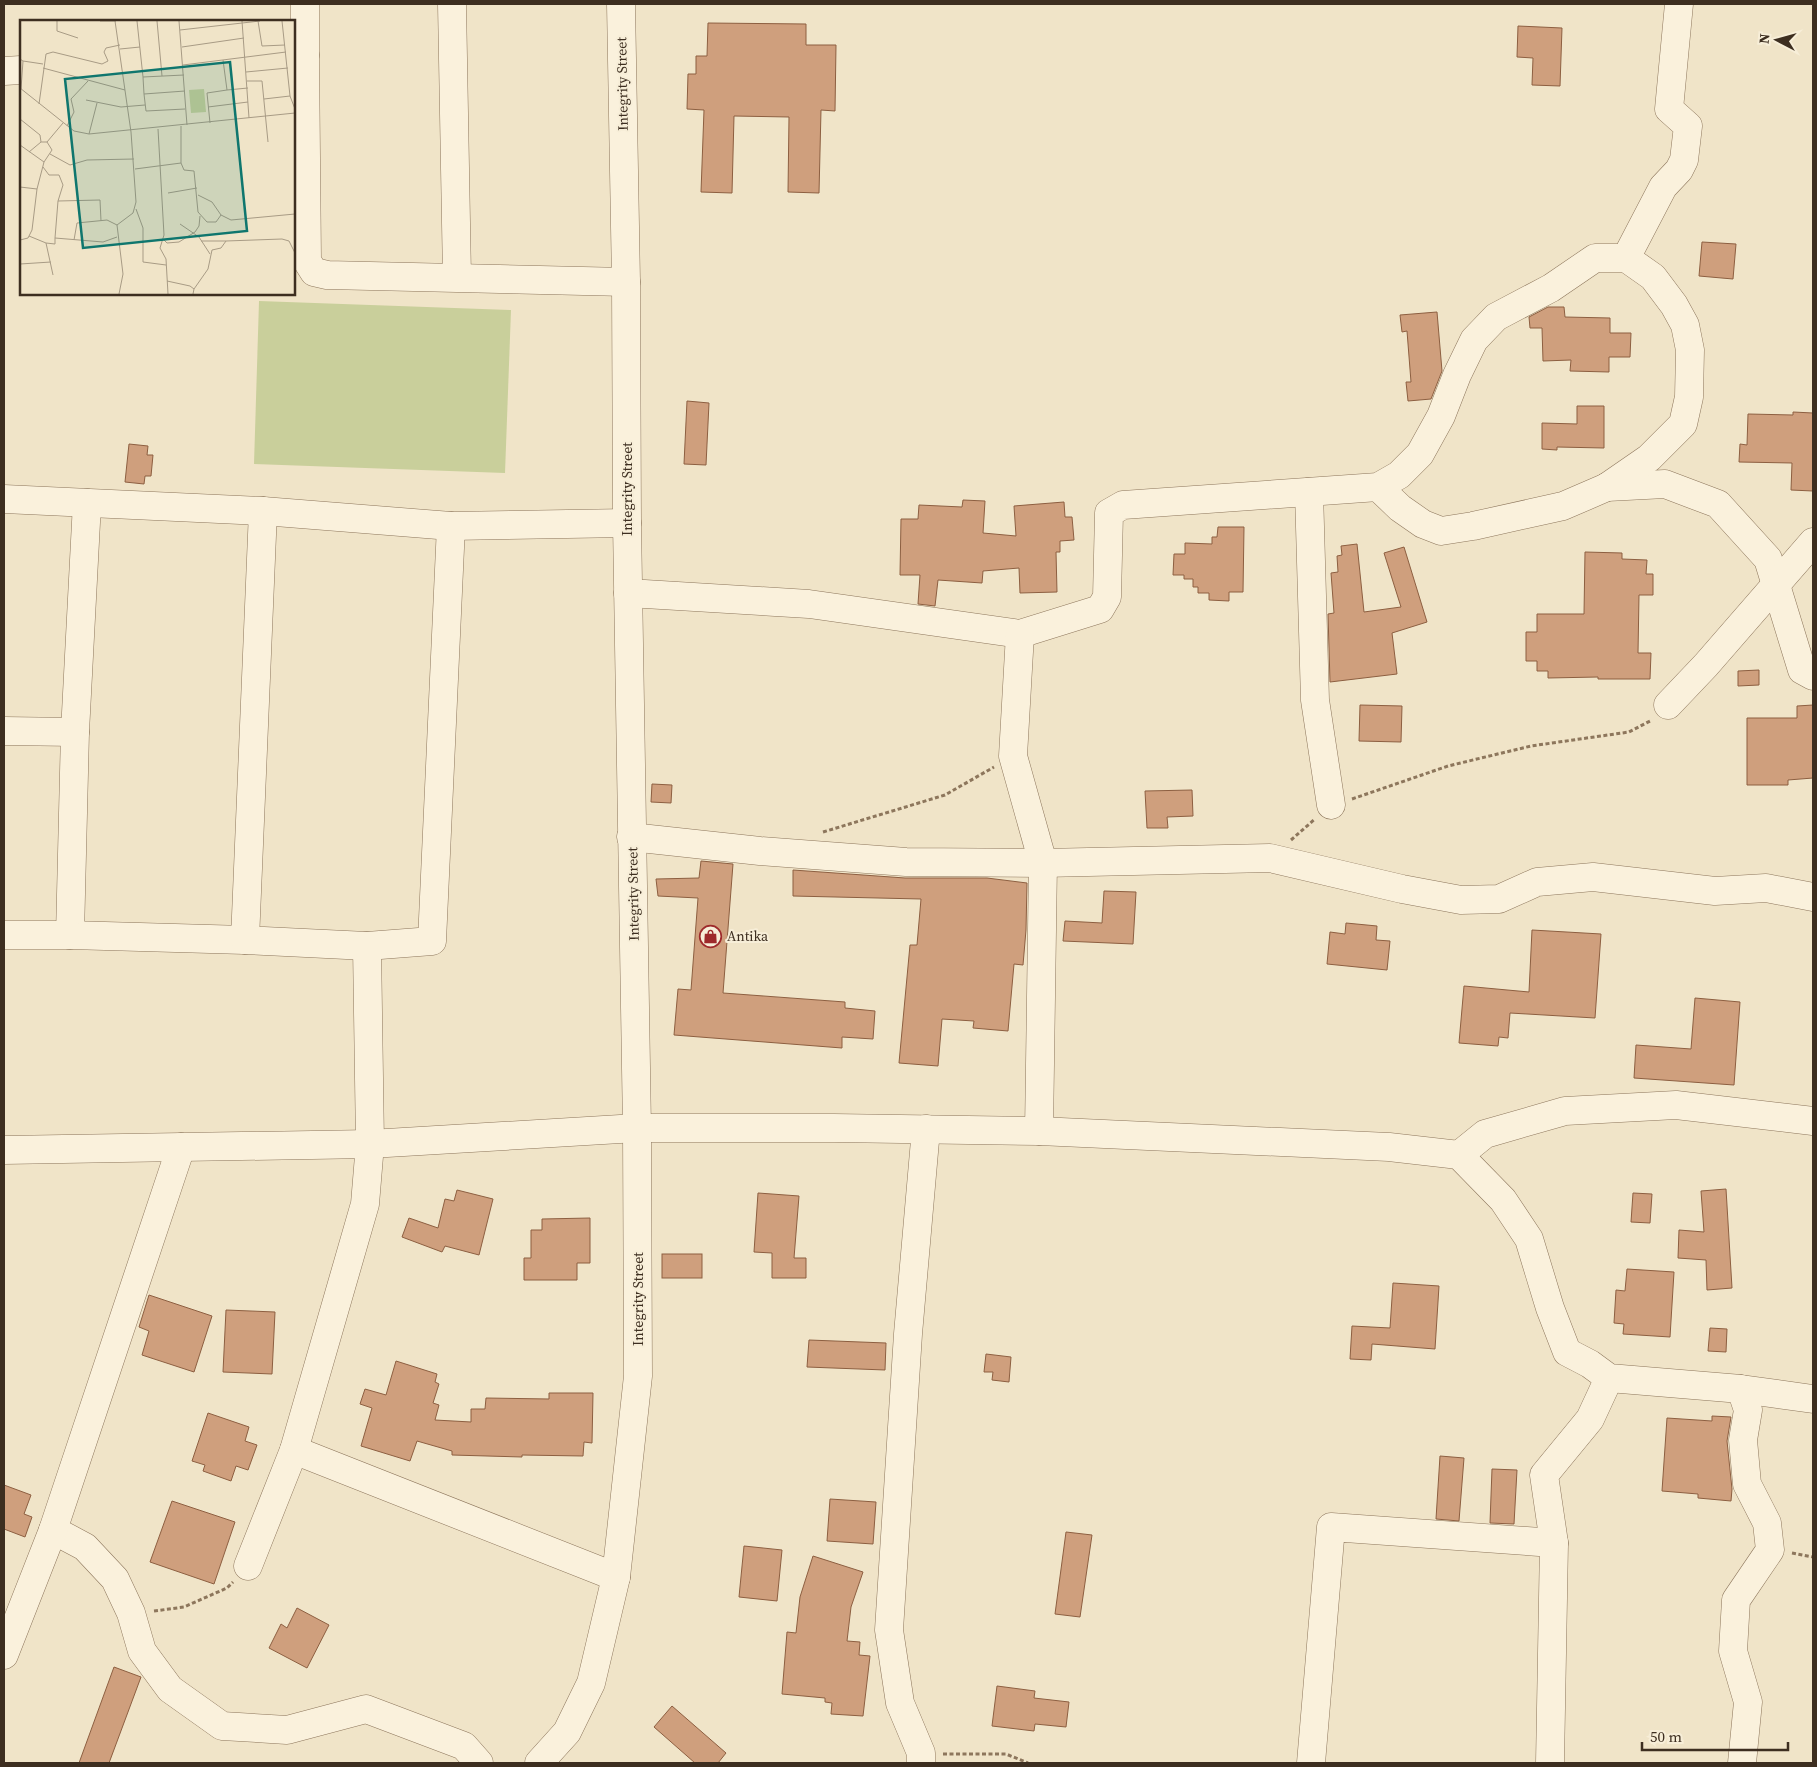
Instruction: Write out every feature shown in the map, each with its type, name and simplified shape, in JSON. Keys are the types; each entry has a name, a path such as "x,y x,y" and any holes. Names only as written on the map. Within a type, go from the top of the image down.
{"street":[{"path":"304,4 299,55 307,261 314,272 327,275 626,282"},
{"path":"452,4 458,277"},
{"name":"Integrity Street","path":"539,1763 566,1732 591,1684 616,1577 638,1376 637,1128 621,4"},
{"path":"1626,258 1663,187 1679,170 1684,160 1688,126 1670,109 1679,4"},
{"path":"4,71 20,70"},
{"path":"628,593 809,604 1020,634 1100,609 1108,597 1109,513 1123,504 1378,487 1399,475 1420,454 1441,416 1457,375 1474,340 1496,317 1551,288 1595,258 1626,258 1653,277 1674,305 1685,325 1690,350 1689,397 1683,424 1649,458 1607,487 1563,506 1473,526 1441,530 1423,524 1400,508 1378,487"},
{"path":"1607,487 1665,484 1718,504 1768,559 1802,670 1813,676"},
{"path":"1309,492 1315,700 1331,805"},
{"path":"4,499 263,511 450,526 627,523"},
{"path":"70,935 75,732 87,503"},
{"path":"245,940 263,511"},
{"path":"4,935 245,940 367,946 432,942 450,526"},
{"path":"1668,705 1706,665 1813,542"},
{"path":"1020,634 1013,756 1043,863 1039,1131"},
{"path":"4,731 75,732"},
{"path":"632,837 760,851 906,862 1043,863 1270,858 1402,889 1461,900 1499,899 1537,882 1593,877 1715,892 1766,888 1813,898"},
{"path":"248,1566 294,1450 365,1204 370,1144 367,946"},
{"path":"1460,1155 1484,1134 1565,1111 1676,1105 1813,1121"},
{"path":"4,1150 370,1144 637,1128 1039,1131 1389,1147 1460,1155 1503,1200 1529,1240 1550,1308 1567,1352 1590,1364 1608,1378 1741,1389 1813,1399"},
{"path":"921,1758 900,1703 889,1630 908,1334 926,1129"},
{"path":"4,1655 53,1530 181,1147"},
{"path":"1550,1763 1554,1542 1544,1476 1590,1419 1608,1378"},
{"path":"1741,1389 1748,1410 1742,1440 1747,1484 1767,1523 1770,1550 1736,1600 1733,1651 1748,1702 1742,1763"},
{"path":"294,1450 616,1577"},
{"path":"1310,1763 1331,1528 1554,1542"},
{"path":"53,1530 85,1547 115,1579 131,1613 142,1651 170,1689 222,1726 288,1730 366,1709 464,1746 479,1763"}],"path":[{"path":"1270,858 1331,805 1448,766 1531,746 1629,732 1649,722 1668,705"},
{"path":"816,834 945,795 1013,756"},
{"path":"131,1613 184,1607 227,1588 248,1566"},
{"path":"921,1758 1006,1754 1028,1763"}],"green space":[{"path":"259,301 511,310 505,473 254,464"}],"building":[{"path":"708,23 806,24 806,45 836,45 835,111 821,110 819,193 788,192 789,117 734,116 732,193 701,192 704,110 687,109 688,74 696,74 696,56 707,56"},
{"path":"1518,26 1562,28 1560,86 1532,85 1533,58 1517,57"},
{"path":"1702,242 1736,244 1733,279 1699,276"},
{"path":"1548,307 1564,307 1565,317 1610,318 1610,333 1631,333 1630,357 1609,357 1609,372 1570,371 1571,360 1543,361 1542,328 1530,328 1529,317"},
{"path":"1437,312 1442,371 1431,399 1408,401 1406,382 1411,382 1407,331 1402,332 1400,315"},
{"path":"687,401 709,403 706,465 684,464"},
{"path":"1577,406 1604,406 1604,448 1557,447 1557,450 1542,449 1542,423 1577,424"},
{"path":"1793,412 1813,413 1813,491 1791,490 1792,463 1739,462 1740,444 1747,445 1748,414 1793,415"},
{"path":"129,444 148,446 147,455 153,455 151,476 145,476 144,484 125,482"},
{"path":"963,500 985,501 983,533 1016,536 1014,506 1064,502 1065,517 1072,517 1074,540 1060,541 1060,552 1056,552 1057,592 1020,593 1019,568 983,571 982,583 938,580 935,606 918,604 920,575 900,575 901,519 918,519 919,505 962,507"},
{"path":"1218,527 1244,527 1243,592 1229,592 1229,601 1209,600 1209,593 1198,593 1198,587 1193,587 1193,579 1184,579 1184,575 1173,575 1174,554 1185,554 1185,543 1212,544 1212,537 1217,537"},
{"path":"1357,544 1364,612 1401,607 1384,553 1404,547 1427,622 1392,633 1397,674 1330,682 1328,614 1334,613 1331,573 1338,572 1337,556 1342,555 1341,546"},
{"path":"1585,552 1622,553 1622,559 1647,560 1646,574 1653,574 1653,595 1639,595 1638,653 1651,653 1650,679 1548,678 1548,671 1537,671 1537,661 1526,661 1526,632 1537,632 1537,614 1584,614"},
{"path":"1759,670 1759,685 1738,686 1738,671"},
{"path":"1360,705 1402,706 1401,742 1359,741"},
{"path":"1813,705 1813,778 1788,780 1788,785 1747,785 1747,718 1797,718 1797,706"},
{"path":"652,784 672,785 671,803 651,802"},
{"path":"1192,790 1193,816 1167,817 1168,828 1147,828 1145,791"},
{"path":"701,861 733,864 723,993 845,1002 845,1008 875,1011 873,1039 842,1037 842,1048 674,1035 678,989 691,990 698,898 658,896 656,879 699,878"},
{"path":"793,870 905,878 987,878 1027,883 1023,965 1014,964 1008,1031 973,1028 974,1021 942,1019 938,1066 899,1063 910,945 917,945 921,899 793,896"},
{"path":"1104,891 1136,892 1133,944 1063,941 1065,921 1102,923"},
{"path":"1346,923 1377,926 1376,940 1390,941 1387,970 1327,964 1330,932 1345,934"},
{"path":"1532,930 1601,934 1595,1018 1510,1013 1508,1038 1499,1037 1498,1046 1459,1043 1464,986 1529,992"},
{"path":"1695,998 1740,1002 1734,1085 1634,1078 1636,1045 1691,1049"},
{"path":"1726,1189 1732,1288 1707,1290 1706,1260 1678,1258 1679,1230 1704,1232 1701,1191"},
{"path":"457,1190 493,1199 479,1255 445,1246 442,1252 402,1237 409,1218 438,1228 445,1199 454,1201"},
{"path":"758,1193 799,1196 794,1258 806,1258 806,1278 772,1278 772,1253 754,1252"},
{"path":"1633,1193 1652,1194 1650,1223 1631,1222"},
{"path":"590,1218 590,1263 577,1263 577,1280 524,1280 524,1258 531,1258 531,1230 542,1230 542,1219"},
{"path":"662,1254 702,1254 702,1278 662,1278"},
{"path":"1627,1269 1674,1272 1670,1337 1623,1334 1624,1324 1614,1323 1616,1290 1625,1291"},
{"path":"1393,1283 1439,1286 1435,1349 1372,1344 1371,1360 1350,1359 1352,1326 1390,1328"},
{"path":"149,1295 212,1316 194,1372 142,1355 149,1331 139,1327"},
{"path":"226,1310 275,1312 272,1374 223,1372"},
{"path":"1710,1328 1727,1329 1726,1352 1708,1351"},
{"path":"809,1340 886,1343 885,1370 807,1367"},
{"path":"986,1354 1011,1357 1009,1382 992,1380 993,1372 984,1372"},
{"path":"396,1361 437,1374 435,1382 439,1384 433,1403 439,1405 435,1420 471,1422 471,1409 485,1409 486,1398 549,1399 549,1393 593,1393 592,1443 584,1442 583,1456 522,1455 522,1457 452,1455 452,1451 417,1441 410,1461 361,1446 372,1408 360,1404 365,1389 386,1395"},
{"path":"208,1413 249,1427 245,1441 257,1445 248,1470 236,1466 231,1481 203,1471 205,1465 192,1461"},
{"path":"1712,1416 1731,1417 1727,1441 1732,1489 1731,1501 1698,1498 1698,1494 1662,1491 1667,1418 1712,1421"},
{"path":"1440,1456 1464,1458 1459,1521 1436,1519"},
{"path":"1492,1469 1517,1470 1514,1524 1490,1523"},
{"path":"4,1485 31,1495 24,1514 32,1517 25,1537 4,1529"},
{"path":"830,1499 876,1502 873,1544 827,1541"},
{"path":"172,1501 235,1522 214,1584 150,1562"},
{"path":"1066,1532 1092,1535 1080,1617 1055,1614"},
{"path":"744,1546 782,1550 777,1601 739,1597"},
{"path":"813,1556 863,1572 851,1607 847,1641 860,1642 859,1655 870,1656 863,1716 831,1714 832,1703 825,1702 825,1698 782,1694 787,1632 796,1633 800,1597"},
{"path":"297,1608 329,1625 307,1668 269,1648 281,1624 287,1628"},
{"path":"114,1667 141,1677 109,1763 79,1763"},
{"path":"997,1686 1035,1691 1034,1698 1069,1702 1066,1727 1035,1724 1034,1731 992,1726"},
{"path":"672,1706 726,1753 718,1763 695,1763 654,1727"}],"place":[{"name":"Antika","path":"711,936"}]}
